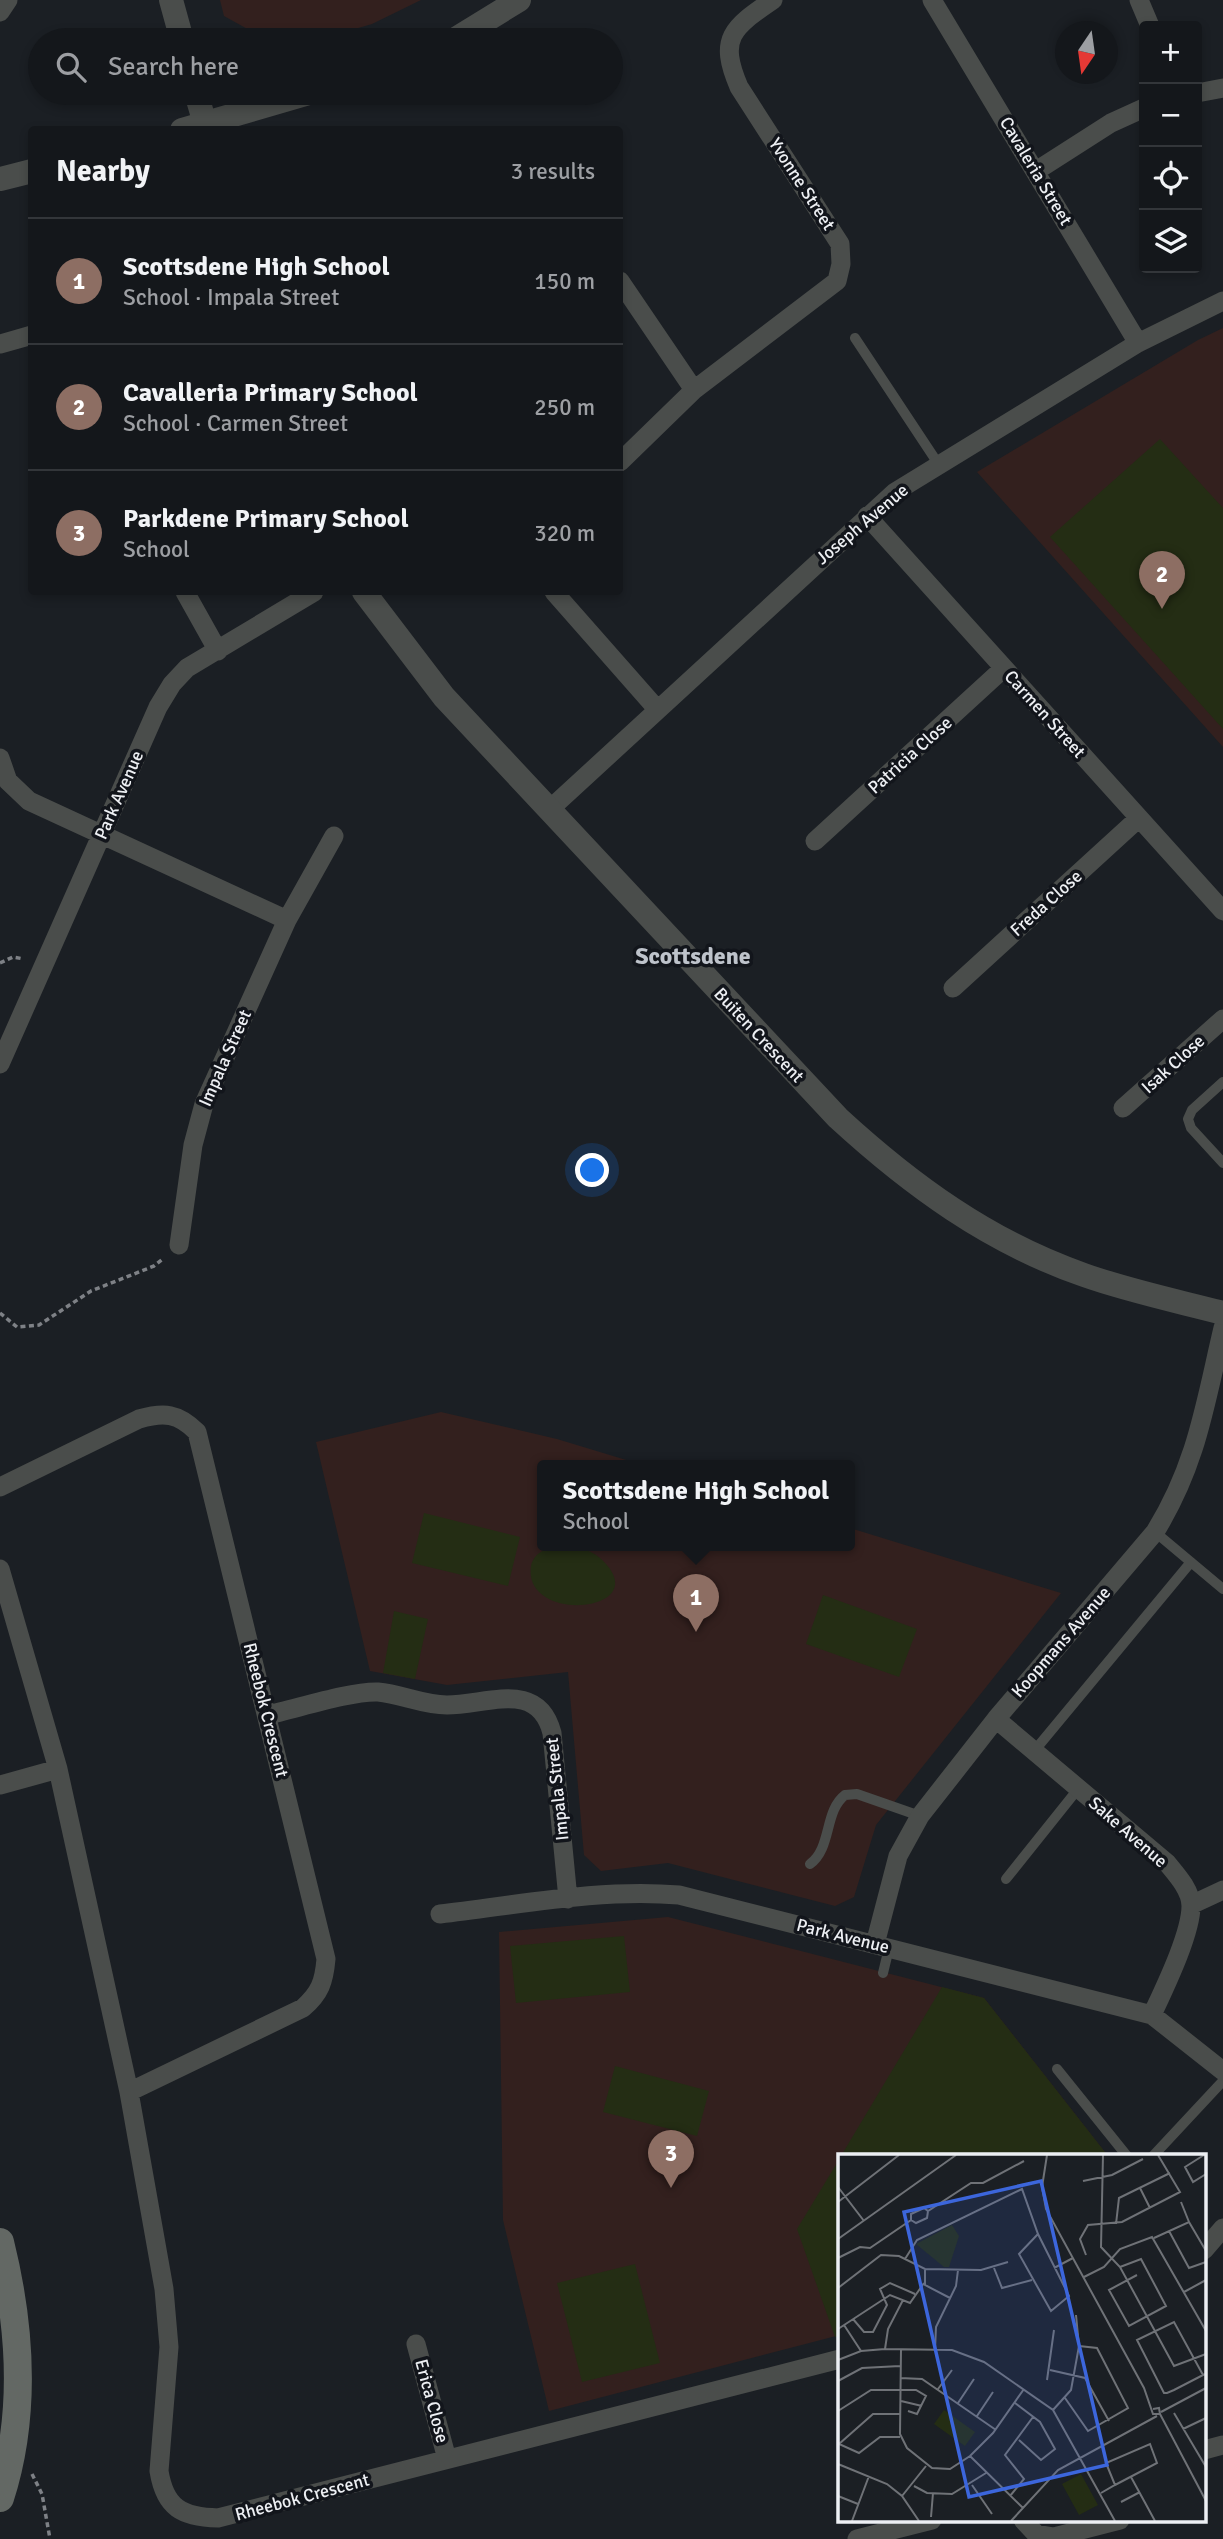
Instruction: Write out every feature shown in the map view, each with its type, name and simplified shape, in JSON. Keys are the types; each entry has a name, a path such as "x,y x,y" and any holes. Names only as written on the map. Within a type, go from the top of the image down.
{"main road":[{"path":"0,2242 12,2291 20,2371 15,2430 0,2498"}],"street":[{"path":"0,12 8,0"},
{"path":"171,0 179,28"},
{"path":"474,28 519,0"},
{"name":"Yvonne Street","path":"623,459 694,390 836,281 841,264 840,244 739,87 728,62 728,47 733,34 748,17 773,0"},
{"name":"Cavaleria Street","path":"932,0 1138,344"},
{"path":"1139,0 1148,21"},
{"path":"1202,92 1223,88"},
{"path":"197,105 198,126"},
{"path":"204,126 271,105"},
{"path":"1036,171 1111,123 1139,110"},
{"path":"0,179 28,172"},
{"path":"623,285 694,390"},
{"name":"Joseph Avenue","path":"549,810 895,492 1138,344 1223,301"},
{"path":"0,344 28,336"},
{"name":"Carmen Street","path":"866,516 1223,911"},
{"path":"187,595 218,651"},
{"name":"Park Avenue","path":"0,1064 158,707 172,684 187,668 309,595"},
{"name":"Buiten Crescent","path":"366,595 444,697 838,1118 886,1163 942,1205 1039,1257 1084,1275 1223,1313"},
{"path":"557,595 657,709"},
{"name":"Patricia Close","path":"815,841 1004,668"},
{"path":"0,758 8,781 17,792 287,920"},
{"name":"Freda Close","path":"953,988 1139,818"},
{"name":"Impala Street","path":"179,1245 193,1145 204,1104 287,920 334,836"},
{"name":"Isak Close","path":"1123,1108 1223,1019"},
{"name":"Koopmans Avenue","path":"882,1946 898,1856 920,1816 996,1719 1155,1532 1186,1475 1223,1328"},
{"name":"Rheebok Crescent","path":"0,1487 139,1419 159,1413 172,1414 186,1420 197,1432 326,1959 325,1979 318,1996 303,2008 129,2092"},
{"name":"Rheebok Crescent","path":"0,1569 58,1769 129,2092 164,2289 169,2347 159,2471 162,2490 172,2505 196,2518 218,2518 838,2360"},
{"name":"Impala Street","path":"267,1715 375,1692 440,1704 514,1698 537,1706 545,1713 552,1733 568,1899"},
{"name":"Sake Avenue","path":"996,1719 1167,1863 1182,1882 1191,1905"},
{"path":"0,1785 58,1769"},
{"path":"1152,2015 1171,1973 1191,1905 1223,1890"},
{"name":"Park Avenue","path":"440,1914 568,1899 642,1894 679,1895 1152,2015 1223,2071"},
{"path":"1206,2248 1223,2228"},
{"name":"Erica Close","path":"416,2344 447,2459"},
{"path":"1206,2449 1223,2445"},
{"path":"857,2539 924,2522"},
{"path":"1025,2522 1036,2535 1054,2537 1112,2522"}],"lane":[{"path":"855,338 939,465"},
{"path":"1223,1082 1192,1110 1188,1118 1191,1128 1223,1163"},
{"path":"1155,1532 1223,1590"},
{"path":"1035,1750 1191,1562"},
{"path":"1006,1879 1078,1789"},
{"path":"822,1816 845,1795 857,1794 920,1816"},
{"path":"810,1864 820,1852 836,1805"},
{"path":"882,1946 883,1973"},
{"path":"1057,2069 1125,2154"},
{"path":"1155,2154 1223,2081"}],"path":[{"path":"0,963 13,957 43,964"},
{"path":"0,1313 17,1327 39,1325 91,1291 154,1266 179,1245"},
{"path":"29,2469 42,2494 50,2539"}],"shaded area":[{"path":"220,0 421,0 358,28 246,28 224,16"},
{"path":"1223,328 1223,747 977,472 1198,340"},
{"path":"441,1412 557,1439 626,1460 537,1460 537,1551 855,1551 855,1530 1061,1593 876,1825 854,1897 835,1906 668,1863 601,1871 584,1855 568,1672 447,1685 370,1671 316,1442"},
{"path":"668,1917 984,1998 1106,2154 838,2154 838,2336 549,2411 503,2220 499,1932"}],"green space":[{"path":"1160,439 1223,508 1223,729 1050,537"},
{"path":"424,1513 520,1537 508,1586 412,1563"},
{"path":"544,1551 591,1552 600,1558 614,1576 613,1590 602,1600 585,1605 565,1604 546,1598 534,1585 531,1566 538,1554"},
{"path":"823,1595 917,1629 899,1677 806,1644"},
{"path":"394,1611 428,1619 415,1679 383,1673"},
{"path":"624,1936 630,1992 516,2003 510,1946"},
{"path":"942,1987 984,1998 1106,2154 842,2154"},
{"path":"615,2066 709,2091 697,2136 603,2112"},
{"path":"838,2161 838,2336 835,2337 797,2229"},
{"path":"635,2264 660,2363 582,2382 557,2283"}],"place":[{"name":"Cavalleria Primary School","path":"1162,609"},
{"name":"Scottsdene High School","path":"696,1632"},
{"name":"Parkdene Primary School","path":"671,2188"}],"district":[{"name":"Scottsdene","path":"693,956"}]}
